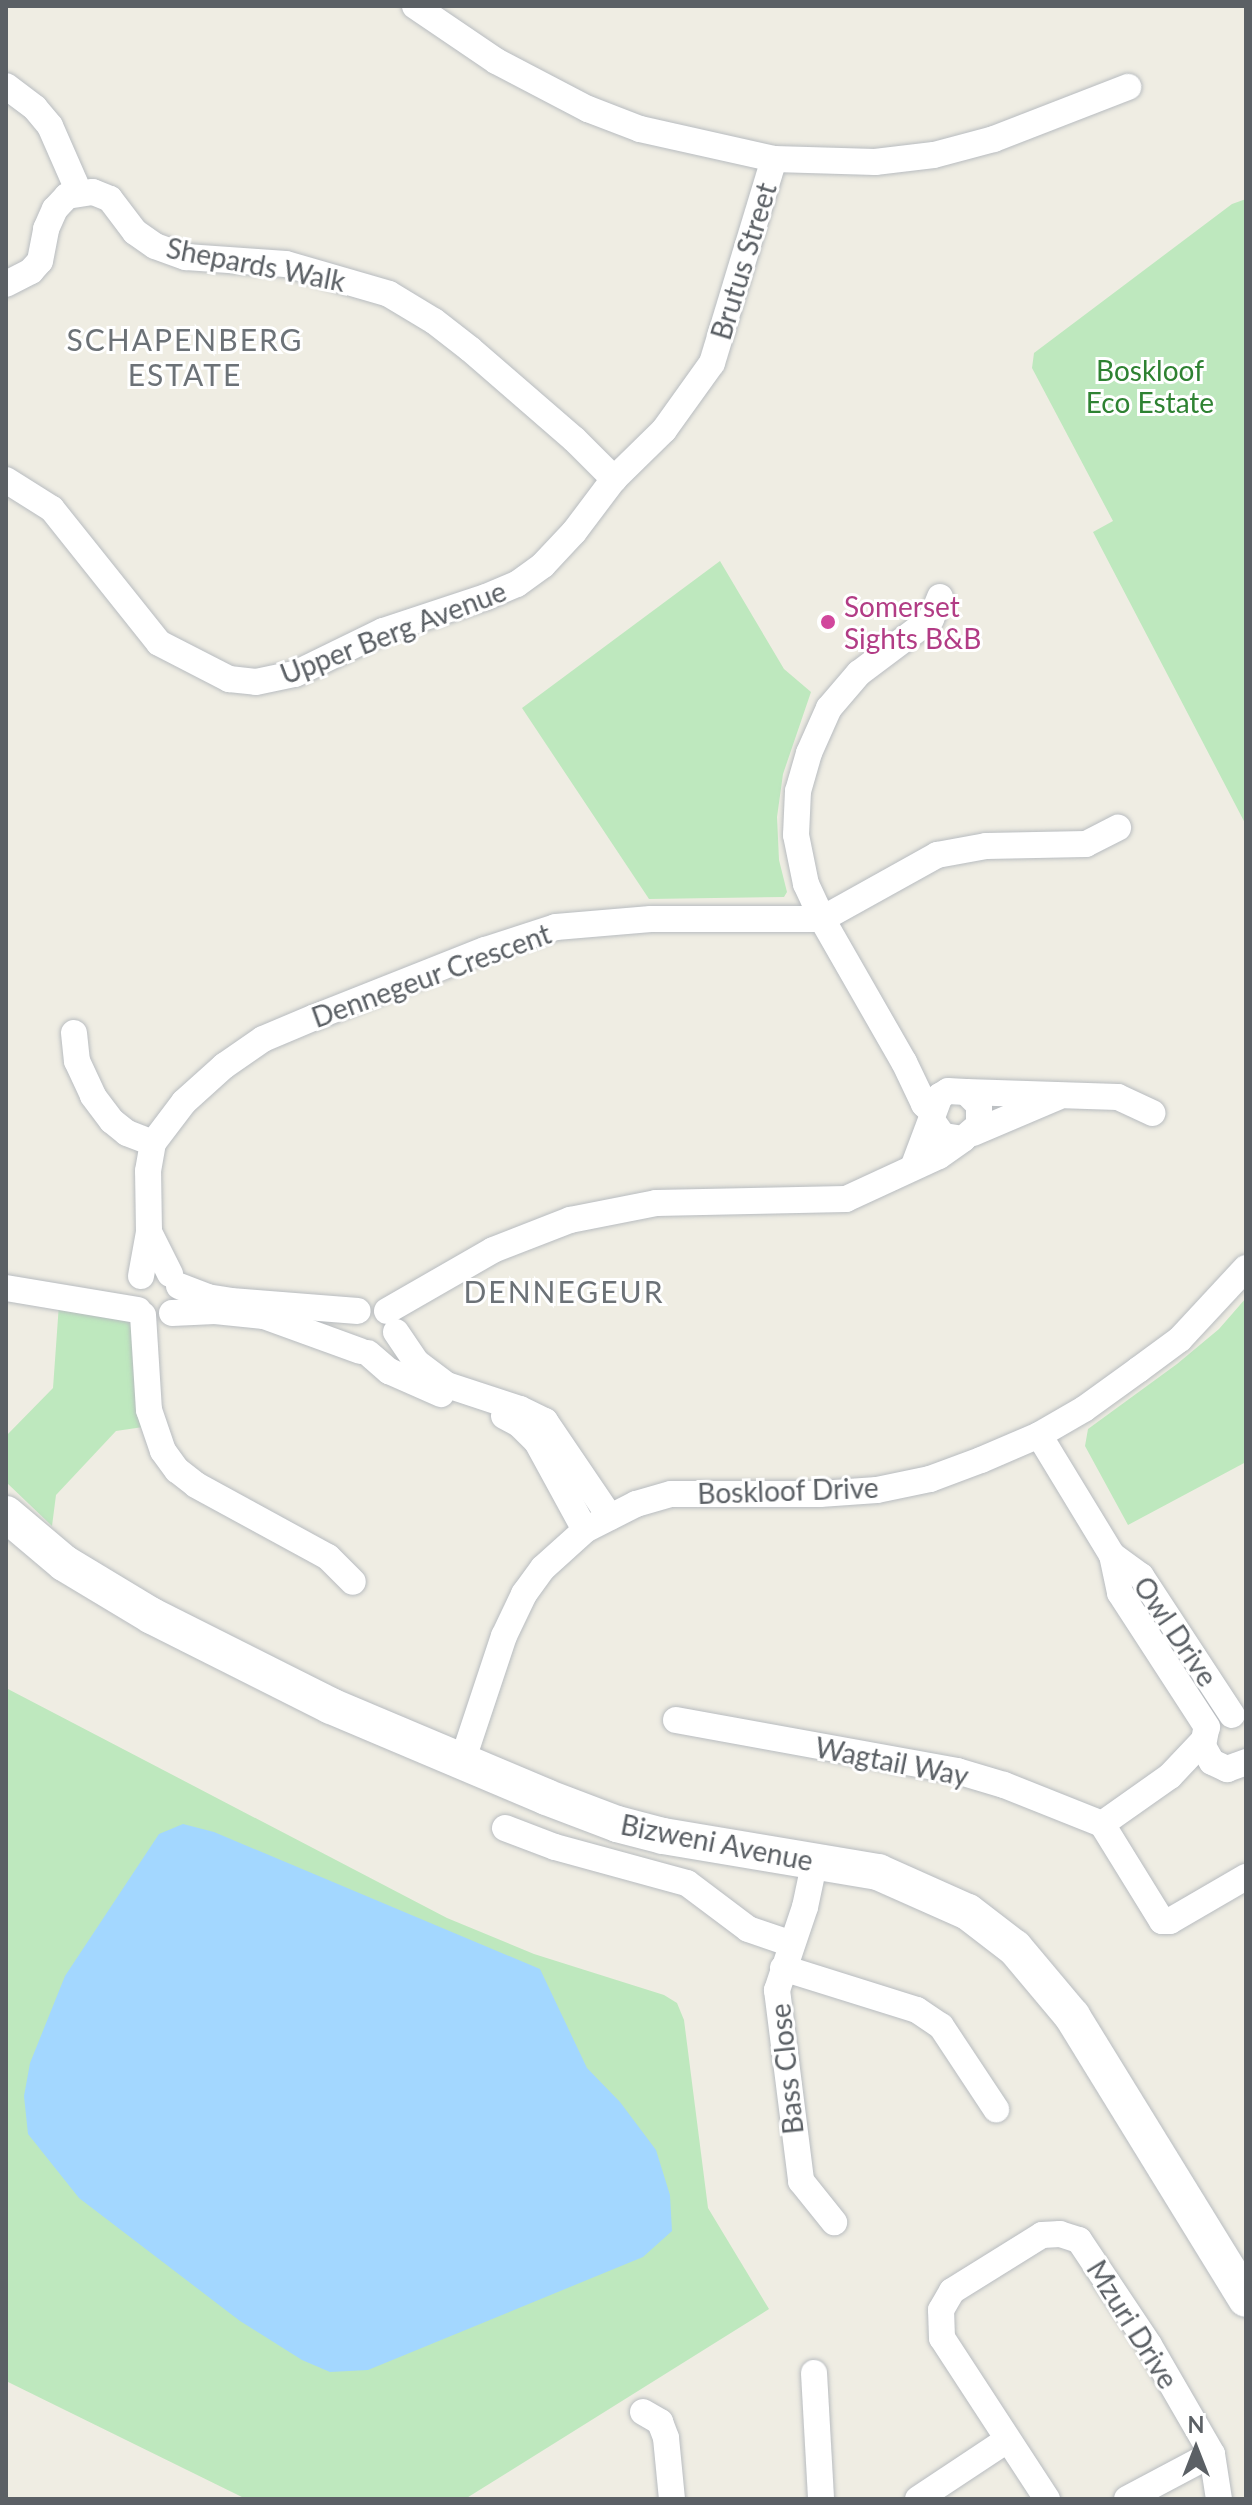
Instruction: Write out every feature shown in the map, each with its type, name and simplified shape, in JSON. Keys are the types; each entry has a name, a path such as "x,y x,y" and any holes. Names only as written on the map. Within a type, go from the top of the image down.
{"street":[{"path":"415,6 496,61 588,109 640,129 774,159 875,162 934,155 994,139 1128,87"},
{"path":"6,86 35,108 50,126 79,192 67,196 55,209 40,261 31,271 6,284"},
{"name":"Brutus Street","path":"712,363 774,159"},
{"name":"Shepards Walk","path":"79,192 93,192 110,199 135,232 155,246 186,257 286,264 389,294 434,321 470,349 574,439 614,479"},
{"name":"Upper Berg Avenue","path":"6,480 52,509 159,643 229,679 256,682 295,674 383,631 517,584 564,543 614,479 664,430 712,363"},
{"path":"940,597 931,619 859,673 829,708 809,753 798,791 796,835 806,884 822,919 904,1062 924,1104 943,1136 968,1136"},
{"path":"822,919 937,855 986,846 1086,844 1118,828"},
{"name":"Dennegeur Crescent","path":"153,1143 184,1102 224,1066 263,1039 529,935 583,923 651,919 822,919"},
{"path":"74,1033 77,1061 93,1096 112,1121 127,1133 153,1143 148,1171 149,1410 163,1451 177,1470 196,1485 328,1557 353,1582"},
{"path":"904,1062 914,1063 974,1097 981,1115 968,1136"},
{"path":"914,1165 940,1096 961,1091 1125,1099 1153,1113"},
{"path":"6,1288 100,1301 149,1303 264,1316 364,1352 383,1351 392,1322 493,1250 570,1220 656,1203 846,1199 939,1156 968,1136 1065,1094"},
{"path":"149,1232 174,1280 180,1301 149,1303"},
{"name":"Boskloof Drive","path":"462,1762 504,1636 524,1594 543,1568 585,1530 636,1504 671,1494 820,1494 877,1490 930,1479 1039,1435 1084,1409 1180,1339 1246,1268"},
{"path":"149,1303 155,1271 207,1297 231,1301 358,1311 373,1306 392,1322 416,1362 447,1385 520,1409 538,1428 567,1471 610,1517"},
{"path":"358,1311 348,1331 364,1352 389,1371 447,1397 538,1428"},
{"name":"Owl Drive","path":"1039,1435 1112,1555 1120,1593 1205,1734 1206,1756 1216,1765"},
{"path":"567,1471 585,1530"},
{"name":"Bizweni Avenue","path":"6,1514 64,1563 105,1591 331,1706 462,1762 617,1824 676,1838 878,1872 968,1912 1015,1948 1072,2016 1246,2299"},
{"name":"Owl Drive","path":"1112,1555 1141,1576 1241,1718"},
{"path":"1241,1718 1215,1720 1170,1776 1102,1824 1159,1918 1170,1921 1246,1877"},
{"name":"Wagtail Way","path":"676,1720 957,1771 1004,1785 1102,1824"},
{"path":"1170,1776 1216,1765 1235,1768 1246,1762"},
{"path":"505,1828 555,1847 687,1883 788,1956 917,2010 941,2026 996,2109"},
{"name":"Bass Close","path":"815,1860 777,1990 778,2012 801,2181 834,2222"},
{"name":"Mzuri Drive","path":"1047,2499 942,2338 941,2310 952,2291 1042,2235 1060,2234 1079,2240 1149,2345 1212,2454 1219,2499"},
{"path":"814,2373 821,2499"},
{"path":"643,2412 660,2422 666,2438 672,2499"},
{"path":"918,2499 1007,2440"},
{"path":"1127,2499 1212,2454"}],"green space":[{"name":"Boskloof Eco Estate","path":"1246,199 1246,825 1093,532 1113,521 1032,368 1034,353 1232,204"},
{"path":"720,561 784,669 811,692 783,774 777,817 779,860 787,892 784,897 649,899 522,708"},
{"path":"1246,1298 1246,1462 1128,1525 1085,1446 1088,1429 1177,1364 1219,1329"},
{"path":"59,1304 133,1322 143,1427 116,1431 56,1495 52,1526 6,1482 6,1436 53,1388"},
{"path":"6,1688 447,1918 534,1954 664,1995 677,2003 684,2020 708,2208 769,2309 465,2499 246,2499 6,2381"}],"water":[{"path":"183,1824 214,1832 540,1969 587,2068 620,2102 656,2150 670,2195 672,2231 643,2257 368,2370 330,2372 302,2360 240,2321 79,2198 28,2134 24,2096 30,2063 65,1976 159,1834"}],"place":[{"name":"Somerset Sights B&B","path":"828,622"}],"district":[{"name":"SCHAPENBERG ESTATE","path":"185,356"},
{"name":"DENNEGEUR","path":"564,1291"}]}
